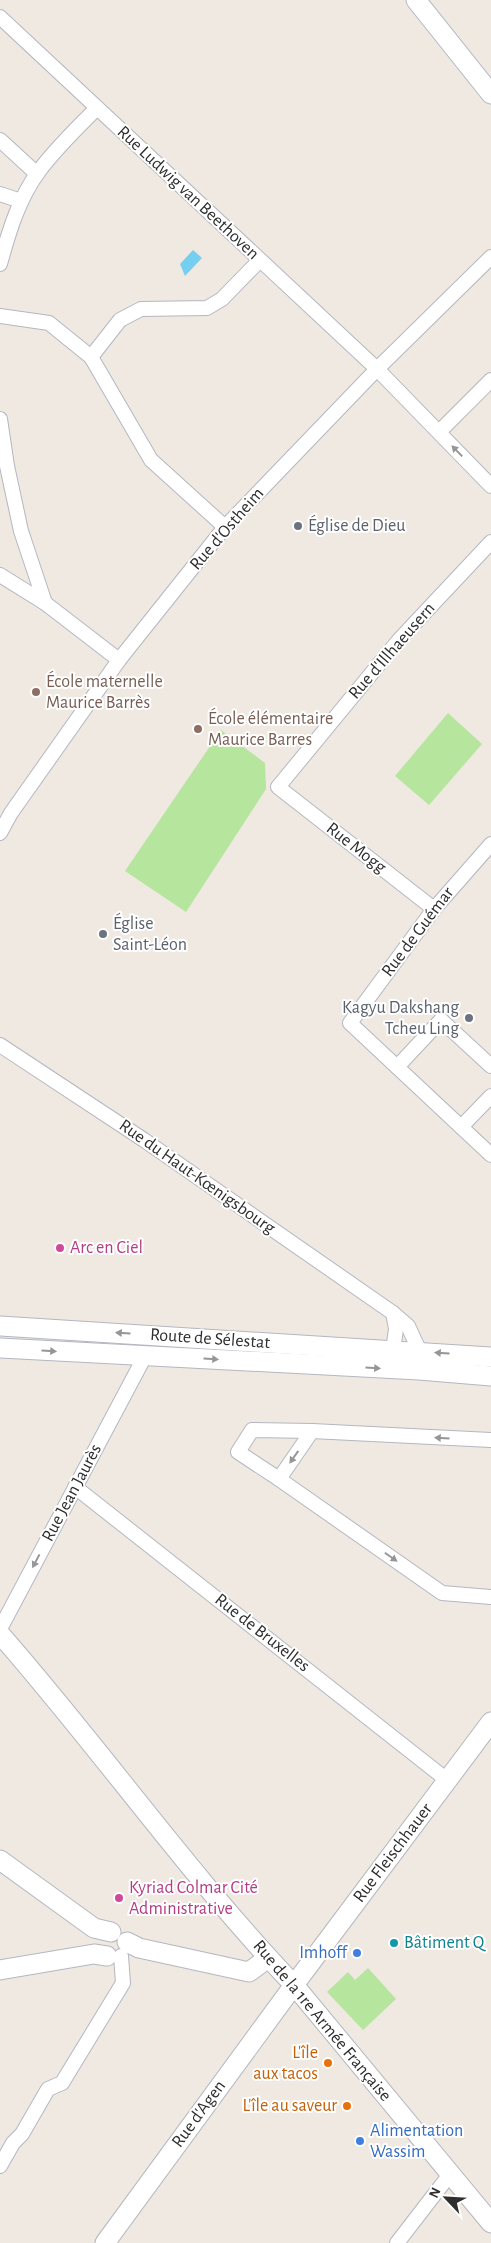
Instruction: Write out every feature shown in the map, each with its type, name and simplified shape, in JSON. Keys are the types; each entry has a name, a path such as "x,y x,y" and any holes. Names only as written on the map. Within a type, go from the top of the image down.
{"main road":[{"path":"416,0 491,94"},
{"name":"Route de Sélestat","path":"0,1326 392,1350 419,1361 491,1376"},
{"name":"Route de Sélestat","path":"0,1348 145,1356 419,1361 491,1357"},
{"name":"Rue de la 1re Armée Française","path":"0,1634 173,1846 268,1958 294,1985 491,2223"},
{"name":"Rue Fleischhauer","path":"294,1985 491,1722"},
{"path":"0,1860 112,1946"},
{"path":"0,1970 112,1946 249,1972 268,1958"},
{"name":"Rue d'Agen","path":"105,2243 294,1985"}],"street":[{"name":"Rue Ludwig van Beethoven","path":"0,17 259,261 377,369 491,486"},
{"path":"0,264 8,235 21,202 37,174 64,142 97,108"},
{"path":"0,140 37,174"},
{"path":"0,194 21,202"},
{"name":"Rue d'Ostheim","path":"0,833 11,814 119,660 225,527 377,369 491,257"},
{"path":"91,357 120,320 141,309 207,308 222,299 259,261"},
{"path":"0,316 49,323 91,357 151,460 225,527"},
{"path":"439,432 491,380"},
{"path":"0,419 7,466 21,531 45,603"},
{"name":"Rue d'Illhaeusern","path":"278,787 399,640 491,542"},
{"path":"0,575 45,603 119,660"},
{"name":"Rue Mogg","path":"278,787 434,909"},
{"name":"Rue de Guémar","path":"397,1067 350,1023 434,909 491,844"},
{"path":"491,1066 441,1020 397,1067 491,1156"},
{"name":"Rue du Haut-Kœnigsbourg","path":"0,1045 144,1140 393,1313 408,1326 419,1361"},
{"path":"461,1128 491,1096"},
{"path":"392,1350 396,1329 393,1313"},
{"name":"Rue Jean Jaurès","path":"0,1629 145,1356"},
{"path":"491,1440 312,1431 252,1430 238,1452 442,1592 491,1597"},
{"path":"279,1479 312,1431"},
{"name":"Rue de Bruxelles","path":"76,1487 447,1780"},
{"path":"0,2166 13,2143 22,2134 48,2089 62,2083 122,1983 112,1946"},
{"path":"396,2243 451,2173"}],"green space":[{"path":"448,713 482,744 429,805 395,776"},
{"path":"221,730 265,763 266,789 186,912 125,871"},
{"path":"368,1968 396,1999 363,2030 327,1992 348,1972 355,1980"}],"water":[{"path":"193,250 202,258 185,276 180,264"}],"place":[{"name":"Église de Dieu","path":"298,526"},
{"name":"École maternelle Maurice Barrès","path":"36,692"},
{"name":"École élémentaire Maurice Barres","path":"198,729"},
{"name":"Église Saint-Léon","path":"103,934"},
{"name":"Kagyu Dakshang Tcheu Ling","path":"469,1018"},
{"name":"Arc en Ciel","path":"60,1248"},
{"name":"Kyriad Colmar Cité Administrative","path":"119,1898"},
{"name":"Bâtiment Q","path":"394,1943"},
{"name":"Imhoff","path":"357,1953"},
{"name":"L'île aux tacos","path":"328,2063"},
{"name":"L'île au saveur","path":"347,2106"},
{"name":"Alimentation Wassim","path":"360,2141"}]}
